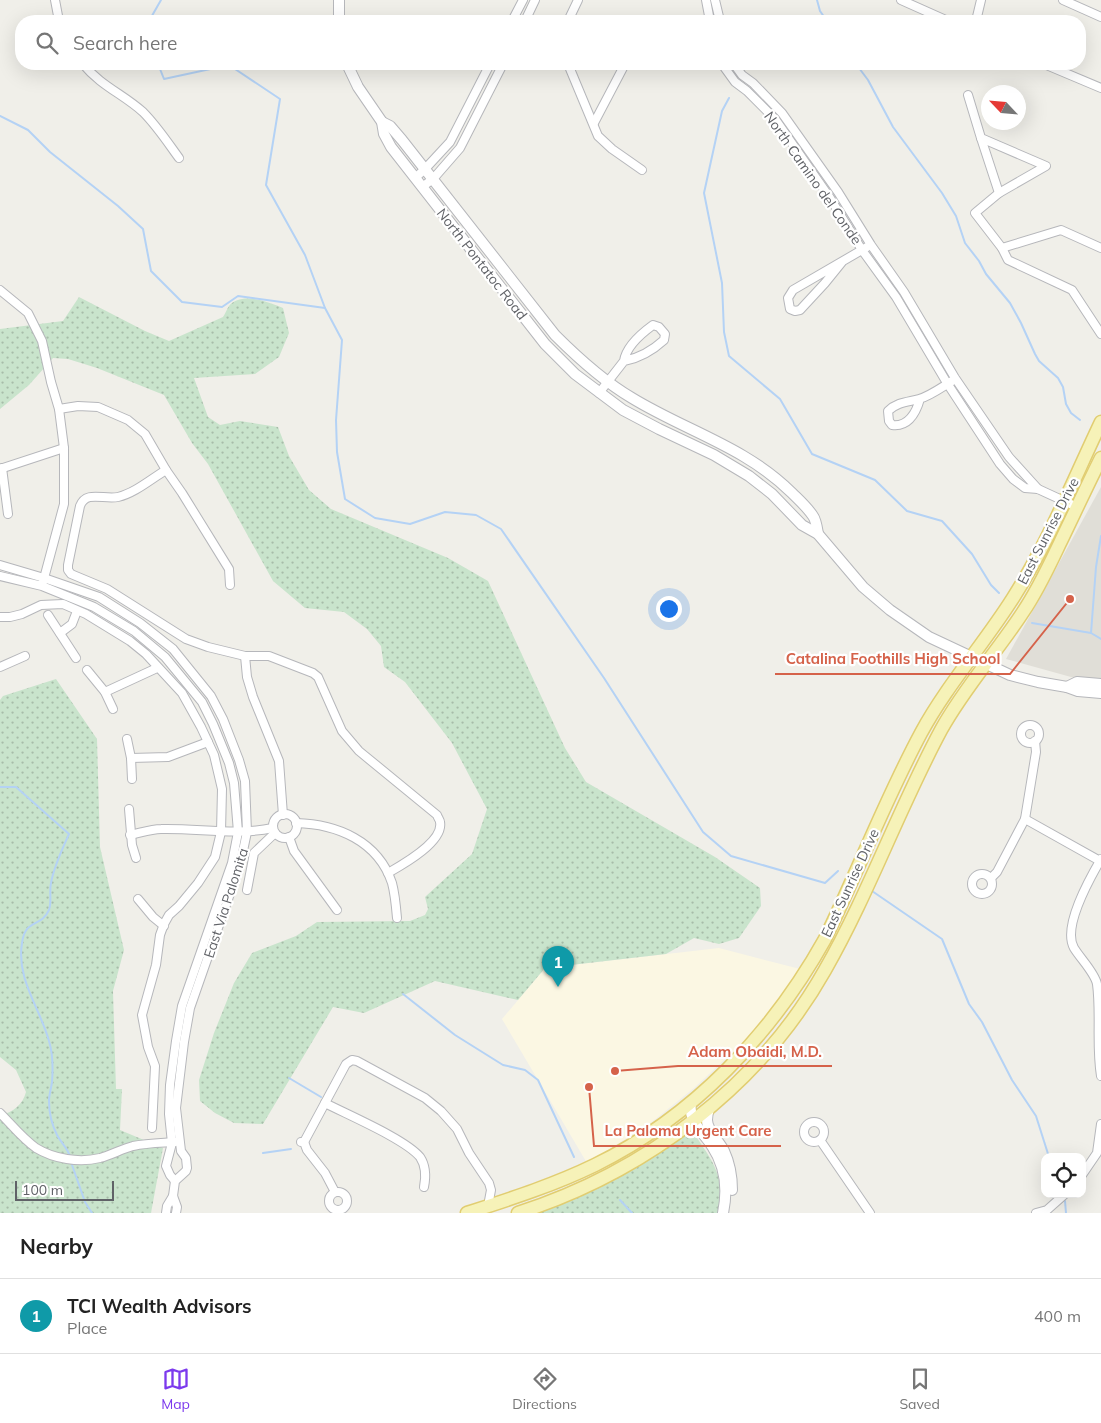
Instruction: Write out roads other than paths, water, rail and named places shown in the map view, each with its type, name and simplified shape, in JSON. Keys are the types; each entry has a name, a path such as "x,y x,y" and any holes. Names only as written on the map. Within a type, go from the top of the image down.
{"main road":[{"name":"East Sunrise Drive","path":"467,1213 529,1193 596,1165 647,1135 709,1087 751,1045 782,1007 811,964 836,917 900,774 921,733 934,710 1014,597 1033,564 1101,422"},
{"name":"East Sunrise Drive","path":"518,1213 574,1193 659,1146 693,1122 742,1078 780,1036 824,973 848,926 920,768 948,717 1024,611 1046,571 1101,458"},
{"path":"811,964 824,973"},
{"path":"529,1193 535,1208"}],"street":[{"path":"55,0 58,15"},
{"path":"339,0 339,15"},
{"path":"516,15 522,0"},
{"path":"528,15 535,0"},
{"path":"571,15 578,0"},
{"path":"706,0 709,15"},
{"path":"715,0 719,15"},
{"path":"901,0 935,15"},
{"path":"977,15 981,0"},
{"path":"1062,0 1101,17"},
{"path":"88,70 143,112 179,158"},
{"name":"North Pontatoc Road","path":"349,70 358,87 382,122 384,134 415,178 545,344 575,374 623,410 714,455 749,476 772,494 802,524 818,534 863,587 890,610 929,637 1010,675 1067,687 1078,692 1101,693"},
{"path":"415,178 450,142 487,70"},
{"path":"422,187 433,179 460,148 500,70"},
{"path":"571,70 598,136 612,149 642,170"},
{"path":"594,123 622,70"},
{"name":"North Camino del Conde","path":"726,70 735,82 747,90 775,119 830,198 862,250 896,297 947,384 1000,464 1013,479 1025,488 1038,489 1078,506"},
{"name":"North Camino del Conde","path":"738,70 782,113 838,192 871,245 904,292 955,378 1009,456 1038,489"},
{"path":"1058,70 1101,88"},
{"path":"968,94 999,193"},
{"name":"North Pontatoc Road","path":"382,122 390,126 425,169 555,335 584,364 631,398 666,417 721,442 757,464 782,483 814,517 818,534"},
{"path":"981,138 1046,166 999,193 975,213 1002,248 1008,260 1072,290 1101,334"},
{"path":"1002,248 1061,230 1101,248"},
{"name":"North Camino del Conde","path":"842,262 800,310 790,310 788,298 793,290 871,245"},
{"path":"0,290 28,314 42,341 59,409 64,448 64,504 43,582"},
{"path":"599,393 644,331 654,325 660,327 665,334 664,340 648,353 636,359 624,361"},
{"path":"920,399 955,378"},
{"path":"59,409 78,406 98,407 128,420 145,434 229,569 230,585"},
{"path":"8,514 1,468 64,448"},
{"path":"166,470 128,494 109,498 90,496 81,498 68,568 71,574 107,588 186,639 208,647 245,656 269,656 305,669 318,677 342,731 359,751 441,820 440,830 418,856 388,873"},
{"name":"East Via Palomita","path":"0,565 43,582 94,607 134,631 165,657 202,702 214,724 229,763 234,783 238,832 232,862 182,1006 170,1085 169,1114 176,1142 186,1158 186,1171 175,1181 173,1196 167,1206 166,1213"},
{"name":"East Via Palomita","path":"0,576 43,582 99,597 140,622 173,649 205,690 223,719 239,760 245,781 247,832 234,881 190,1008 176,1108 176,1142 166,1166 175,1181"},
{"path":"0,617 10,617 41,605 63,604 86,614 130,642 146,654 182,693 214,755 222,789 222,832 215,857 207,871 179,906 169,915 160,935 156,965 142,1015 148,1047 155,1066 152,1128"},
{"path":"60,633 72,624 77,611"},
{"path":"48,615 76,658"},
{"path":"0,667 25,656"},
{"path":"245,656 247,677 253,697 279,761 283,815"},
{"path":"105,692 157,668"},
{"path":"87,670 105,692 113,709"},
{"name":"North Pontatoc Road","path":"1067,687 1077,682 1101,684"},
{"path":"127,739 131,758 132,779"},
{"path":"991,878 997,872 1025,820 1036,752 1034,741"},
{"path":"131,758 168,757 208,742"},
{"path":"129,809 130,835 136,858"},
{"path":"247,890 254,854 274,830 277,818 283,815 293,818 296,823 294,833 289,837 281,838 274,830"},
{"path":"1025,820 1100,860 1081,897 1072,925 1073,946 1097,982 1100,1009 1099,1063 1101,1076"},
{"path":"296,823 315,823 327,826 356,838 368,848 388,873 392,884 397,918"},
{"path":"130,835 159,829 222,832 274,830"},
{"path":"289,837 294,851 338,910"},
{"path":"138,899 153,917 164,926"},
{"path":"335,1192 325,1173 302,1142 346,1064 352,1060 425,1098 441,1111 457,1129 469,1153 489,1183 491,1190 488,1206"},
{"path":"690,1102 693,1122 713,1148 723,1167 726,1179 723,1213"},
{"path":"325,1103 413,1150 423,1164 424,1187"},
{"path":"709,1108 708,1126 724,1151 732,1176 732,1200 729,1213"},
{"path":"0,1113 23,1138 37,1148 55,1156 89,1160 131,1147 176,1142"},
{"path":"1086,1169 1097,1153 1101,1124"},
{"path":"820,1140 870,1213"},
{"path":"335,1192 342,1193 346,1197 347,1203 342,1212 329,1210 329,1199 335,1192"},
{"name":"East Via Palomita","path":"173,1196 177,1207 176,1213"},
{"path":"1036,1213 1047,1210 1060,1198"}],"waterway":[{"path":"152,15 161,0"},
{"path":"817,0 823,15"},
{"path":"160,70 164,79 206,70"},
{"path":"236,70 280,99 266,185 305,255 325,308"},
{"path":"860,70 868,80 893,127 942,193 956,216 965,243 986,274 1010,303 1039,361 1058,378 1063,387 1066,404 1071,413 1080,420"},
{"path":"729,98 722,111 704,193 722,283 724,332 729,356 780,399 812,454 875,480 907,511 942,521 972,554 991,585 999,593"},
{"path":"0,116 28,130 50,152 118,206 143,229 151,271 182,302 222,307 238,296 325,308 342,340 336,420 337,452 345,499 375,518 410,524 445,512 476,515 501,529 604,678 703,832 731,856 825,883 838,871"},
{"path":"1091,633 1096,567 1101,536"},
{"path":"1032,623 1091,633 1101,639"},
{"path":"0,787 16,787 69,834 52,877 49,910 46,916 26,930 21,956 22,969 45,1029 51,1051 52,1077 49,1101 51,1118 57,1135 70,1157"},
{"path":"872,891 942,939 969,1004 982,1022 1012,1080 1036,1116 1048,1153"},
{"path":"403,994 455,1035 503,1065 525,1070 538,1080 574,1157"},
{"path":"289,1078 321,1097"},
{"path":"263,1153 291,1149"},
{"path":"71,1162 85,1202 92,1213"},
{"path":"620,1200 632,1213"},
{"path":"1065,1201 1066,1213"}],"place":[{"name":"Catalina Foothills High School","path":"1070,599"},
{"name":"TCI Wealth Advisors","path":"558,987"},
{"name":"Adam Obaidi, M.D.","path":"615,1071"},
{"name":"La Paloma Urgent Care","path":"589,1087"}]}
